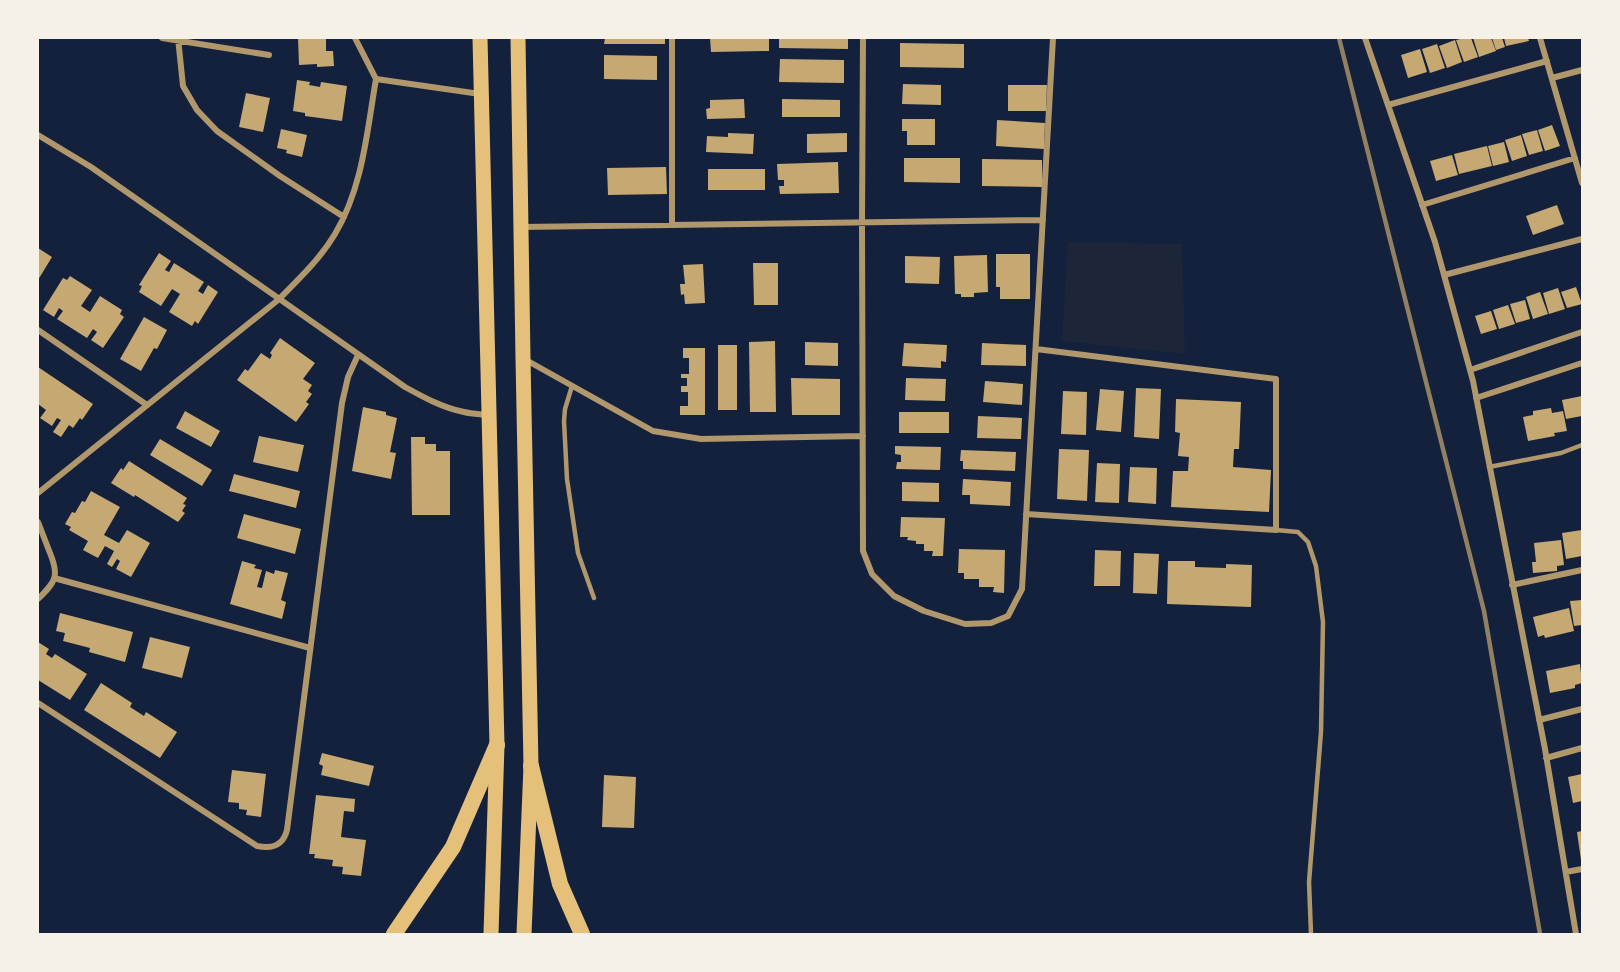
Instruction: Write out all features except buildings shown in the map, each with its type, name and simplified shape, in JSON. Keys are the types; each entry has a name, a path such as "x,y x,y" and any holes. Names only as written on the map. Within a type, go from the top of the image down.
{"highway":[{"path":"394,934 453,847 497,745"},
{"path":"531,766 560,884 582,934"}],"main road":[{"path":"480,38 497,745 491,934"},
{"path":"518,38 531,766 524,934"}],"street":[{"path":"162,38 269,55"},
{"path":"38,493 278,300 307,272 334,234 344,217 359,176 376,79 355,38"},
{"path":"672,38 672,225"},
{"path":"863,38 863,551 872,574 894,596 924,611 965,624 991,623 1008,616 1022,589 1053,38"},
{"path":"1365,38 1435,242 1470,370 1539,720 1578,934"},
{"path":"1540,38 1582,183"},
{"path":"178,39 183,86 197,110 217,131 280,176 344,217"},
{"path":"1388,105 1547,61"},
{"path":"1552,78 1582,70"},
{"path":"376,79 481,95"},
{"path":"38,135 91,167 405,387 421,396 463,412 489,415"},
{"path":"1422,205 1575,158"},
{"path":"521,226 1043,220"},
{"path":"1444,276 1582,240"},
{"path":"38,330 147,405"},
{"path":"1470,370 1582,332"},
{"path":"1026,514 1276,530 1276,379 1036,349"},
{"path":"38,703 257,846 271,848 281,843 287,830 342,403 348,377 358,355"},
{"path":"523,358 653,431 701,439 863,436"},
{"path":"1476,398 1582,363"},
{"path":"38,522 56,568 48,589 38,599"},
{"path":"1512,585 1582,570"},
{"path":"54,578 310,648"},
{"path":"1539,720 1582,709"},
{"path":"1546,758 1582,748"},
{"path":"1566,872 1582,869"}],"lane":[{"path":"572,386 564,421 567,479 578,553 594,598"},
{"path":"1489,467 1561,453 1582,445"},
{"path":"1276,530 1298,532 1308,542 1316,566 1323,622 1322,732 1309,882 1311,934"}],"shaded area":[{"path":"1068,242 1182,244 1185,354 1062,341"}],"railway":[{"path":"1339,38 1484,611 1540,934"}]}
